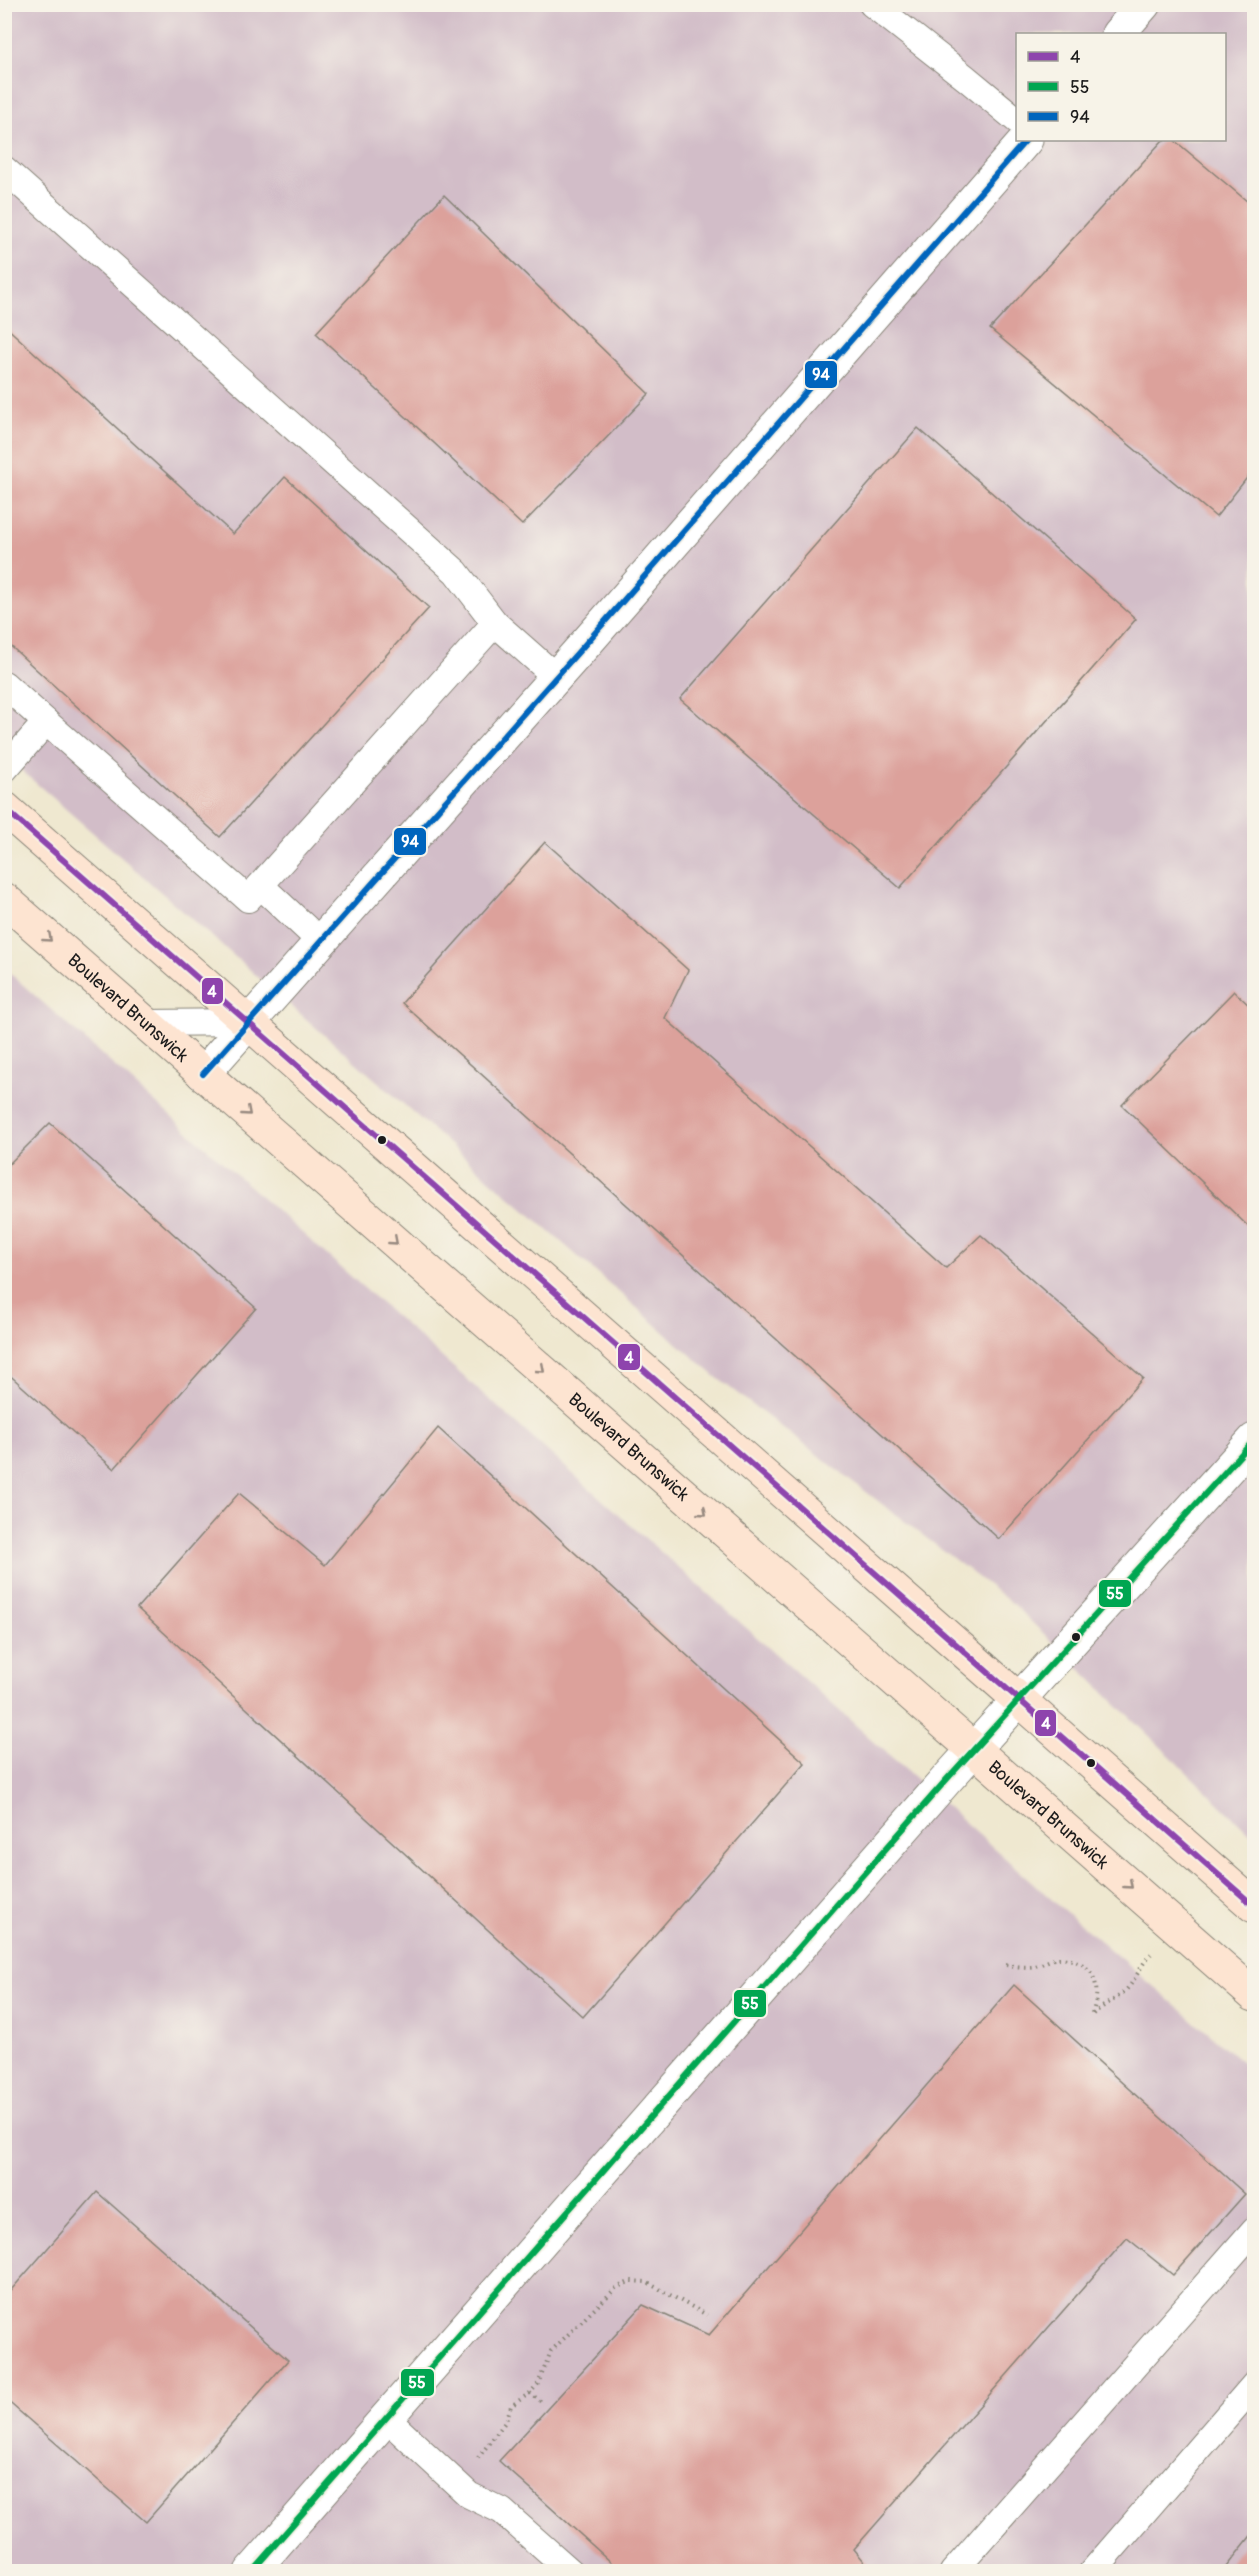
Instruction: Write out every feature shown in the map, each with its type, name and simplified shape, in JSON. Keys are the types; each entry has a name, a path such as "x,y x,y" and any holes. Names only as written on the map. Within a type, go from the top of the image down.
{"street":[{"path":"1119,33 1144,4"},
{"path":"203,1074 556,677 1025,141"},
{"path":"4,808 1254,1906"},
{"name":"Boulevard Brunswick","path":"4,899 1254,1995"},
{"path":"251,2571 975,1750 1254,1440"}],"lane":[{"path":"872,4 1016,120"},
{"path":"4,169 456,572 495,623 556,677"},
{"path":"4,684 248,899 495,623"},
{"path":"4,770 46,722"},
{"path":"261,886 321,942"},
{"path":"146,1023 249,1023"},
{"path":"953,2571 1254,2230"},
{"path":"1092,2571 1254,2385"},
{"path":"386,2418 468,2495 502,2511 570,2571"}],"path":[{"path":"1006,1965 1034,1967 1060,1958 1077,1962 1089,1970 1097,1984 1098,1999 1092,2014 1123,1993 1133,1981 1143,1962 1154,1951"},
{"path":"474,2463 506,2421 511,2406 530,2394 538,2385 551,2352 616,2288 631,2282 645,2282 707,2315"},
{"path":"530,2394 544,2404"}],"shaded area":[{"path":"5,5 1254,5 1254,1837 1014,1605 716,1377 5,756"},
{"path":"4,968 1059,1906 1254,2072 1254,2571 5,2571"}],"building":[{"path":"1162,141 1175,141 1254,207 1254,469 1216,517 990,329"},
{"path":"444,195 649,394 522,525 316,333"},
{"path":"4,325 233,534 285,477 429,608 220,837 4,640"},
{"path":"918,428 1136,619 900,888 680,699"},
{"path":"545,842 688,970 665,1018 946,1268 981,1235 1143,1378 999,1539 402,1003"},
{"path":"1234,991 1254,1010 1254,1232 1122,1105"},
{"path":"50,1123 256,1308 114,1469 4,1370 4,1169"},
{"path":"438,1428 805,1763 583,2017 137,1608 239,1493 325,1565"},
{"path":"1014,1985 1245,2194 1173,2275 1127,2238 854,2549 873,2572 622,2572 499,2461 643,2305 709,2335"},
{"path":"97,2192 288,2360 146,2522 4,2398 4,2298"},
{"path":"1254,2532 1254,2572 1222,2572"}],"transit line":[{"name":"94","path":"203,1074 588,641 1025,141"},
{"name":"4","path":"4,808 1254,1906"},
{"name":"55","path":"251,2572 947,1779 1254,1440"}]}
